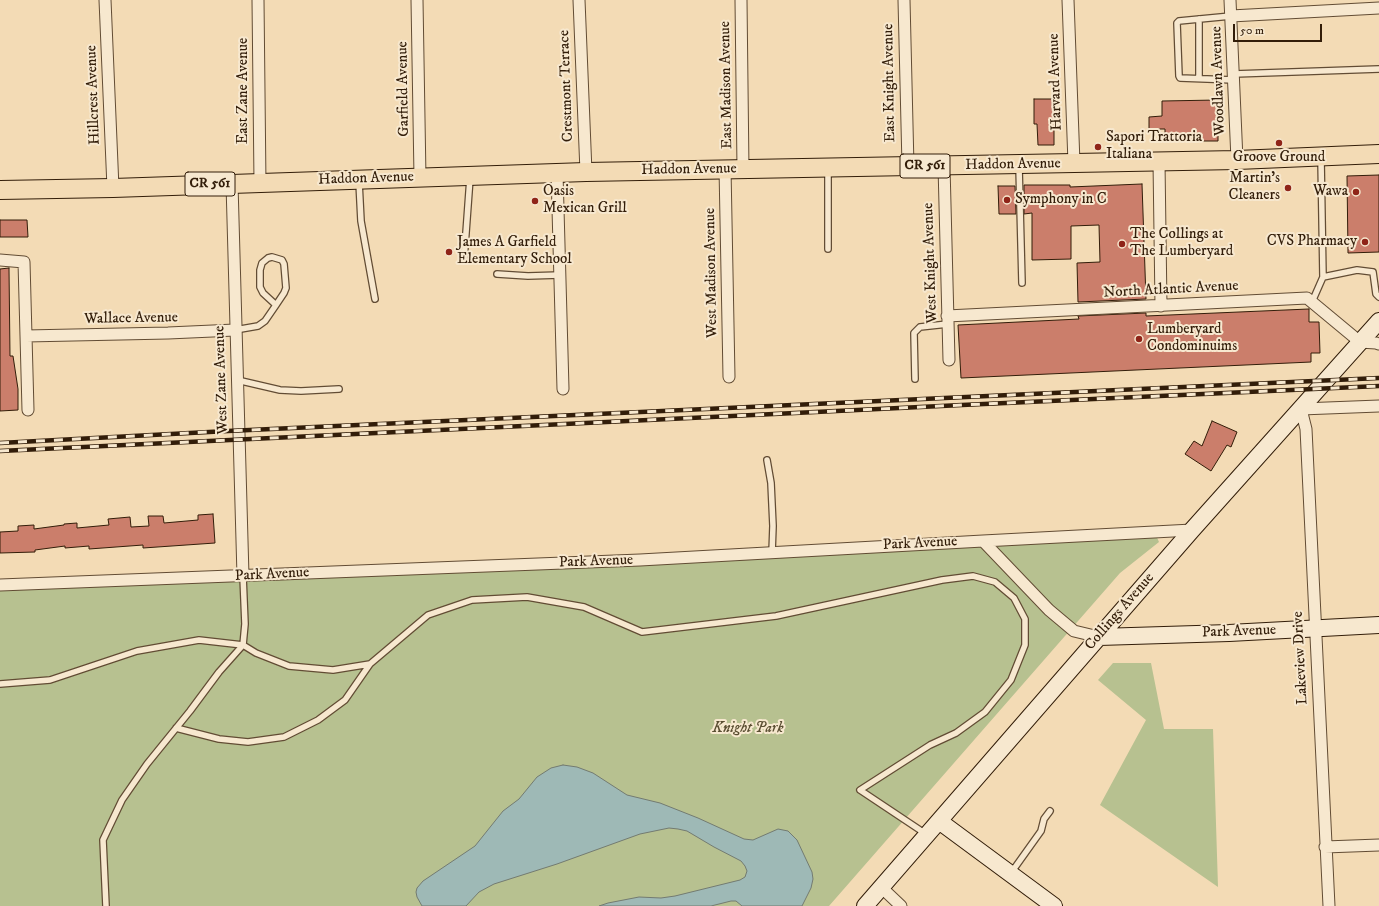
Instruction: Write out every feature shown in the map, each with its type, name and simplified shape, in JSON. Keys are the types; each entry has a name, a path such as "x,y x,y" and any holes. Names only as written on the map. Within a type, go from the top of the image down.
{"main road":[{"name":"Haddon Avenue","path":"0,190 113,188 725,168 743,169 1159,162 1379,154"},
{"name":"Collings Avenue","path":"865,906 1192,530 1379,321"},
{"name":"Park Avenue","path":"1099,637 1229,633 1379,625"},
{"path":"939,821 1054,906"}],"street":[{"name":"Hillcrest Avenue","path":"105,0 113,188"},
{"name":"East Zane Avenue","path":"258,0 260,183"},
{"name":"Garfield Avenue","path":"417,0 420,177"},
{"name":"Crestmont Terrace","path":"579,0 586,172"},
{"name":"East Madison Avenue","path":"741,0 743,169"},
{"name":"East Knight Avenue","path":"904,0 908,166"},
{"name":"Harvard Avenue","path":"1068,0 1074,163"},
{"name":"Woodlawn Avenue","path":"1230,0 1236,160"},
{"path":"1231,16 1379,8"},
{"path":"1159,162 1161,306"},
{"name":"West Knight Avenue","path":"944,166 949,360"},
{"name":"West Madison Avenue","path":"725,168 729,378"},
{"path":"557,173 563,389"},
{"name":"West Zane Avenue","path":"232,184 243,576"},
{"path":"0,260 24,262 28,410"},
{"name":"North Atlantic Avenue","path":"947,320 1090,309 1307,298 1360,342"},
{"name":"Wallace Avenue","path":"26,336 236,330"},
{"path":"1360,342 1379,344"},
{"path":"1301,409 1379,406"},
{"name":"Lakeview Drive","path":"1301,409 1306,429 1314,629 1329,906"},
{"name":"Park Avenue","path":"0,585 640,560 1192,530"},
{"path":"983,541 1049,610 1074,631 1099,637"},
{"path":"1325,847 1379,845"},
{"path":"881,887 901,906"}],"lane":[{"path":"1231,16 1179,21 1177,23 1178,76 1180,78 1234,77 1379,69"},
{"path":"1199,19 1199,78"},
{"path":"1312,302 1323,277 1323,173 1321,156"},
{"path":"1019,164 1022,283"},
{"path":"828,167 828,249"},
{"path":"464,260 470,176"},
{"path":"359,179 361,221 375,299"},
{"path":"236,330 258,326 265,320 276,305 286,288 284,264 282,260 272,257 268,258 262,263 260,270 260,287 263,293 276,305"},
{"path":"1323,277 1357,270 1372,272 1376,294 1379,297"},
{"path":"498,274 560,276"},
{"path":"916,379 914,333 920,327 947,320"},
{"path":"237,380 280,390 339,390"},
{"path":"767,460 771,483 773,526 772,553"},
{"path":"106,906 104,840 122,800 147,764 219,672 243,645 245,624 243,576"},
{"path":"176,728 219,739 248,742 284,737 318,720 345,700 370,664 428,615 472,600 527,597 584,607 642,632 776,616 942,580 973,576 995,582 1014,598 1025,619 1025,645 1011,680 985,712 956,733 930,745 860,790 927,834"},
{"path":"0,684 50,680 137,651 199,640 243,645 289,666 333,670 370,664"},
{"path":"1010,874 1041,831 1044,819 1050,812"}],"green space":[{"name":"Knight Park","path":"1155,533 1159,542 1120,573 829,906 0,906 0,588"},
{"path":"1113,663 1151,663 1164,729 1213,729 1218,887 1100,805 1146,720 1098,680"}],"water":[{"path":"563,765 577,767 593,773 627,795 660,803 744,839 753,840 778,829 788,831 797,840 812,872 813,879 811,888 802,906 742,906 736,901 731,901 711,906 599,906 639,897 661,898 675,896 740,880 745,877 747,871 741,861 687,831 669,828 640,834 557,864 494,884 479,892 466,906 422,906 416,892 417,888 423,881 475,846 503,811 519,799 537,777 551,768"}],"building":[{"path":"1034,99 1054,99 1054,145 1038,145 1037,124 1034,124"},
{"path":"1218,100 1218,141 1165,141 1165,129 1149,129 1149,117 1162,116 1162,101"},
{"path":"1379,175 1379,252 1348,253 1347,176"},
{"name":"The Collings at The Lumberyard","path":"1142,184 1146,299 1078,302 1077,263 1100,262 1099,225 1071,226 1071,259 1032,260 1032,213 1024,214 1024,185 1070,185 1070,187"},
{"name":"Symphony in C","path":"998,186 1015,186 1016,214 999,214"},
{"path":"0,220 27,220 28,237 0,237"},
{"path":"9,268 10,356 13,356 18,389 18,410 0,411 0,269"},
{"name":"Lumberyard Condominuims","path":"1309,309 1309,322 1319,322 1320,353 1311,353 1311,362 961,378 958,325 1079,319 1078,316 1146,313 1146,316"},
{"path":"1212,421 1237,432 1231,447 1227,445 1211,471 1185,454 1194,441 1202,446"},
{"path":"213,514 215,543 143,548 143,545 89,549 89,546 65,548 65,546 35,550 35,552 0,553 0,532 18,531 18,526 34,525 34,529 77,523 77,528 109,525 108,519 130,517 131,527 149,526 148,516 163,516 164,523 198,520 198,515"}],"railway":[{"path":"0,443 228,431 1379,378"},
{"path":"0,451 1379,386"}],"place":[{"name":"Groove Ground","path":"1279,143"},
{"name":"Sapori Trattoria Italiana","path":"1098,147"},
{"name":"Martin's Cleaners","path":"1288,188"},
{"name":"Wawa","path":"1356,192"},
{"name":"Symphony in C","path":"1007,200"},
{"name":"Oasis Mexican Grill","path":"535,201"},
{"name":"CVS Pharmacy","path":"1365,242"},
{"name":"The Collings at The Lumberyard","path":"1122,244"},
{"name":"James A Garfield Elementary School","path":"449,252"},
{"name":"Lumberyard Condominuims","path":"1139,339"}]}
